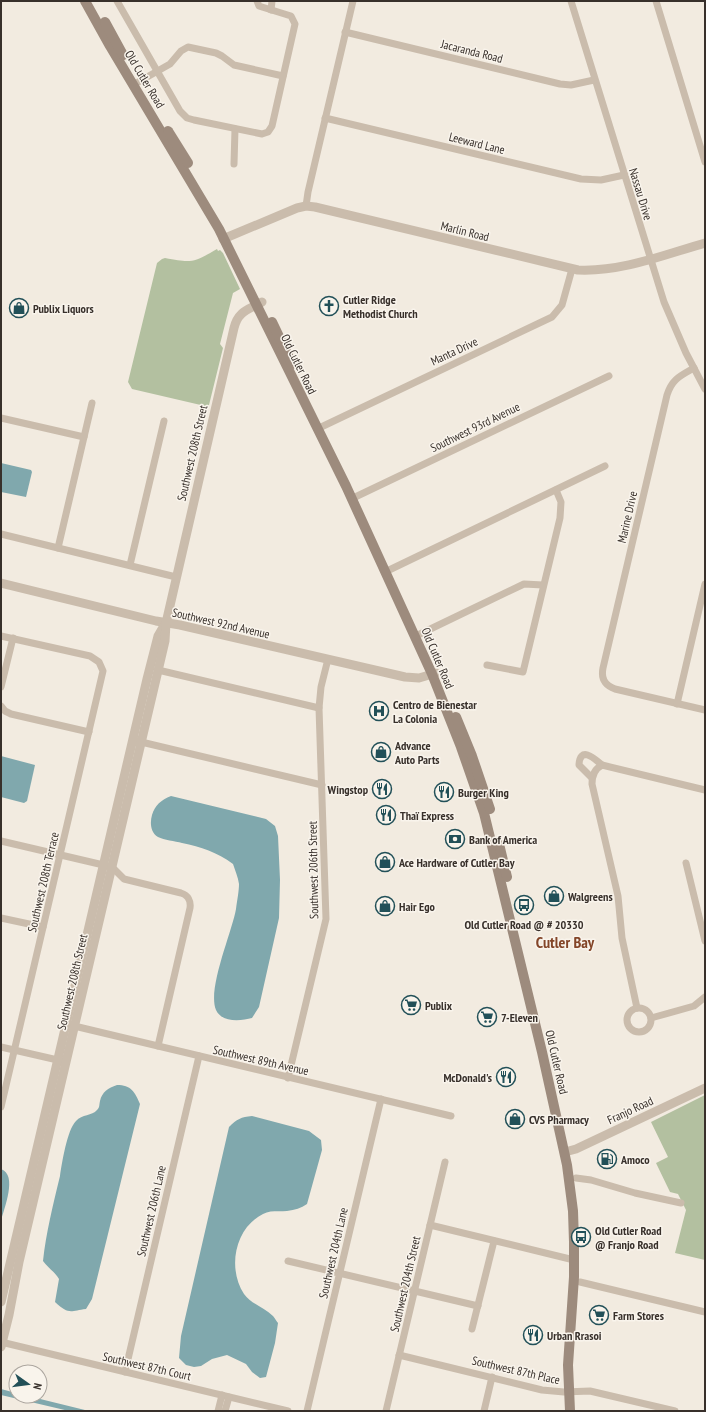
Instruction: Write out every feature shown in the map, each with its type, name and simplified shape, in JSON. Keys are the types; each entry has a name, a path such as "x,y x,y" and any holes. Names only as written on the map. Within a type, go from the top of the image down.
{"main road":[{"name":"Old Cutler Road","path":"85,1 213,205 226,238 354,498 434,674 465,737 482,797 506,870 519,940 568,1151 576,1178 577,1245 574,1260 574,1366 570,1411"},
{"name":"Old Cutler Road","path":"93,1 136,84"},
{"name":"Old Cutler Road","path":"388,571 420,634 434,674"},
{"name":"Old Cutler Road","path":"482,797 486,821 496,861 519,940"},
{"path":"496,861 506,870"},
{"name":"Old Cutler Road","path":"568,1151 580,1282 573,1327"},
{"name":"Old Cutler Road","path":"571,1392 575,1411"}],"street":[{"path":"117,1 180,111 187,118 259,135 268,132 272,126 295,24 294,19 291,16 259,6 257,1"},
{"path":"271,10 272,1"},
{"path":"306,206 353,1"},
{"name":"Nassau Drive","path":"571,1 594,80 664,302 705,389"},
{"path":"656,1 705,162"},
{"name":"Jacaranda Road","path":"345,32 560,84 572,85 594,80"},
{"path":"136,84 172,62 182,49 190,47 220,54 234,65 284,76"},
{"name":"Leeward Lane","path":"325,118 581,179 601,180 624,175"},
{"path":"234,164 235,129"},
{"name":"Marlin Road","path":"226,238 292,209 306,206 572,269 610,269 628,266 705,243"},
{"name":"Manta Drive","path":"319,428 552,317 562,305 572,269"},
{"name":"Southwest 208th Street","path":"137,741 165,641 166,623 176,577 235,323 240,314 259,303"},
{"name":"Marine Drive","path":"677,704 615,689 605,683 602,676 667,395 675,379 694,368"},
{"name":"Southwest 93rd Avenue","path":"354,498 609,376"},
{"path":"58,548 92,403"},
{"path":"1,418 84,437"},
{"path":"130,565 164,421"},
{"path":"388,571 605,466"},
{"path":"486,665 523,672 561,508 561,502 556,490"},
{"path":"1,534 176,577"},
{"name":"Southwest 92nd Avenue","path":"1,583 166,623 405,677 415,678 434,674"},
{"path":"420,634 524,584 543,585"},
{"path":"705,584 677,704 705,710"},
{"name":"Southwest 208th Street","path":"1,1344 9,1315 70,1025 137,741 158,636 166,623"},
{"path":"1,636 12,638 1,687"},
{"name":"Southwest 208th Terrace","path":"1,1107 102,673 100,662 90,656 12,638"},
{"name":"Southwest 206th Street","path":"288,1078 325,923 319,708 321,687 328,659"},
{"path":"158,670 319,708"},
{"path":"1,706 5,711 11,714 89,732"},
{"path":"137,741 322,785"},
{"path":"592,778 579,765 579,760 586,754 591,756 600,767 705,790"},
{"path":"600,767 592,778 592,784 618,896 622,938 637,1008"},
{"path":"1,841 108,866 124,879 181,893 187,896 190,901 190,908 158,1046"},
{"path":"686,862 705,941"},
{"name":"Southwest 208th Street","path":"70,1025 108,884 108,866"},
{"path":"108,884 124,879"},
{"path":"1,918 43,927"},
{"path":"651,1018 694,1006 705,997"},
{"path":"637,1008 641,1008 648,1012 651,1018 651,1022 647,1029 640,1032 632,1030 628,1023 628,1015 637,1008"},
{"name":"Southwest 89th Avenue","path":"70,1025 451,1116"},
{"path":"1,1047 62,1061"},
{"name":"Southwest 206th Lane","path":"125,1372 199,1056"},
{"name":"Southwest 208th Street","path":"1,1302 3,1284 62,1061"},
{"name":"Franjo Road","path":"568,1151 705,1088"},
{"name":"Southwest 204th Lane","path":"307,1411 380,1099"},
{"name":"Southwest 204th Street","path":"386,1411 445,1162"},
{"path":"576,1178 591,1180 681,1204"},
{"path":"430,1224 574,1260"},
{"path":"472,1329 494,1241"},
{"path":"288,1261 478,1306"},
{"path":"580,1282 705,1312"},
{"name":"Southwest 87th Court","path":"1,1344 288,1411"},
{"name":"Southwest 87th Place","path":"399,1355 492,1376 542,1390 571,1392 586,1391 599,1393 675,1411"},
{"path":"484,1411 492,1376"},
{"path":"218,1411 225,1396"},
{"path":"225,1396 225,1411"}],"green space":[{"path":"217,249 223,253 240,289 233,293 220,344 223,348 209,405 205,406 132,389 128,382 157,263 165,258 181,261 192,261"},
{"path":"705,1095 705,1260 675,1253 686,1210 678,1194 670,1192 656,1163 668,1157 651,1122"}],"water":[{"path":"1,463 31,470 32,472 26,497 1,492"},
{"path":"1,756 35,765 27,801 24,803 1,797"},
{"path":"171,796 266,819 275,826 278,836 280,880 279,918 259,1007 252,1018 243,1020 227,1019 216,1010 214,1001 217,975 234,919 238,896 239,884 233,864 209,850 163,839 155,835 151,824 153,811 159,803"},
{"path":"117,1085 126,1086 132,1090 140,1104 92,1299 86,1309 70,1311 64,1309 55,1302 59,1279 43,1261 50,1219 65,1147 73,1125 78,1119 95,1112 99,1107 104,1093 108,1089"},
{"path":"252,1116 309,1131 321,1140 322,1150 307,1204 293,1210 266,1213 253,1220 240,1239 237,1250 235,1261 236,1272 239,1284 244,1294 274,1317 278,1323 275,1343 266,1377 260,1378 252,1372 246,1364 227,1355 212,1359 201,1366 194,1367 186,1365 179,1358 181,1336 229,1127 239,1119"},
{"path":"1,1169 6,1172 9,1178 9,1185 7,1200 1,1221"},
{"path":"1,1389 8,1391 8,1397 1,1395"},
{"path":"48,1401 89,1411 69,1411 39,1404 48,1404"}],"place":[{"name":"Cutler Ridge Methodist Church","path":"329,306"},
{"name":"Publix Liquors","path":"19,308"},
{"name":"Centro de Bienestar La Colonia","path":"379,711"},
{"name":"Advance Auto Parts","path":"381,752"},
{"name":"Wingstop","path":"382,789"},
{"name":"Burger King","path":"444,792"},
{"name":"Thaï Express","path":"386,815"},
{"name":"Bank of America","path":"455,839"},
{"name":"Ace Hardware of Cutler Bay","path":"385,862"},
{"name":"Walgreens","path":"554,896"},
{"name":"Old Cutler Road @ # 20330","path":"524,905"},
{"name":"Hair Ego","path":"385,906"},
{"name":"Publix","path":"411,1005"},
{"name":"7-Eleven","path":"487,1017"},
{"name":"McDonald's","path":"506,1077"},
{"name":"CVS Pharmacy","path":"515,1119"},
{"name":"Amoco","path":"607,1159"},
{"name":"Old Cutler Road @ Franjo Road","path":"581,1237"},
{"name":"Farm Stores","path":"599,1315"},
{"name":"Urban Rrasoi","path":"533,1335"}],"district":[{"name":"Cutler Bay","path":"565,942"}]}
